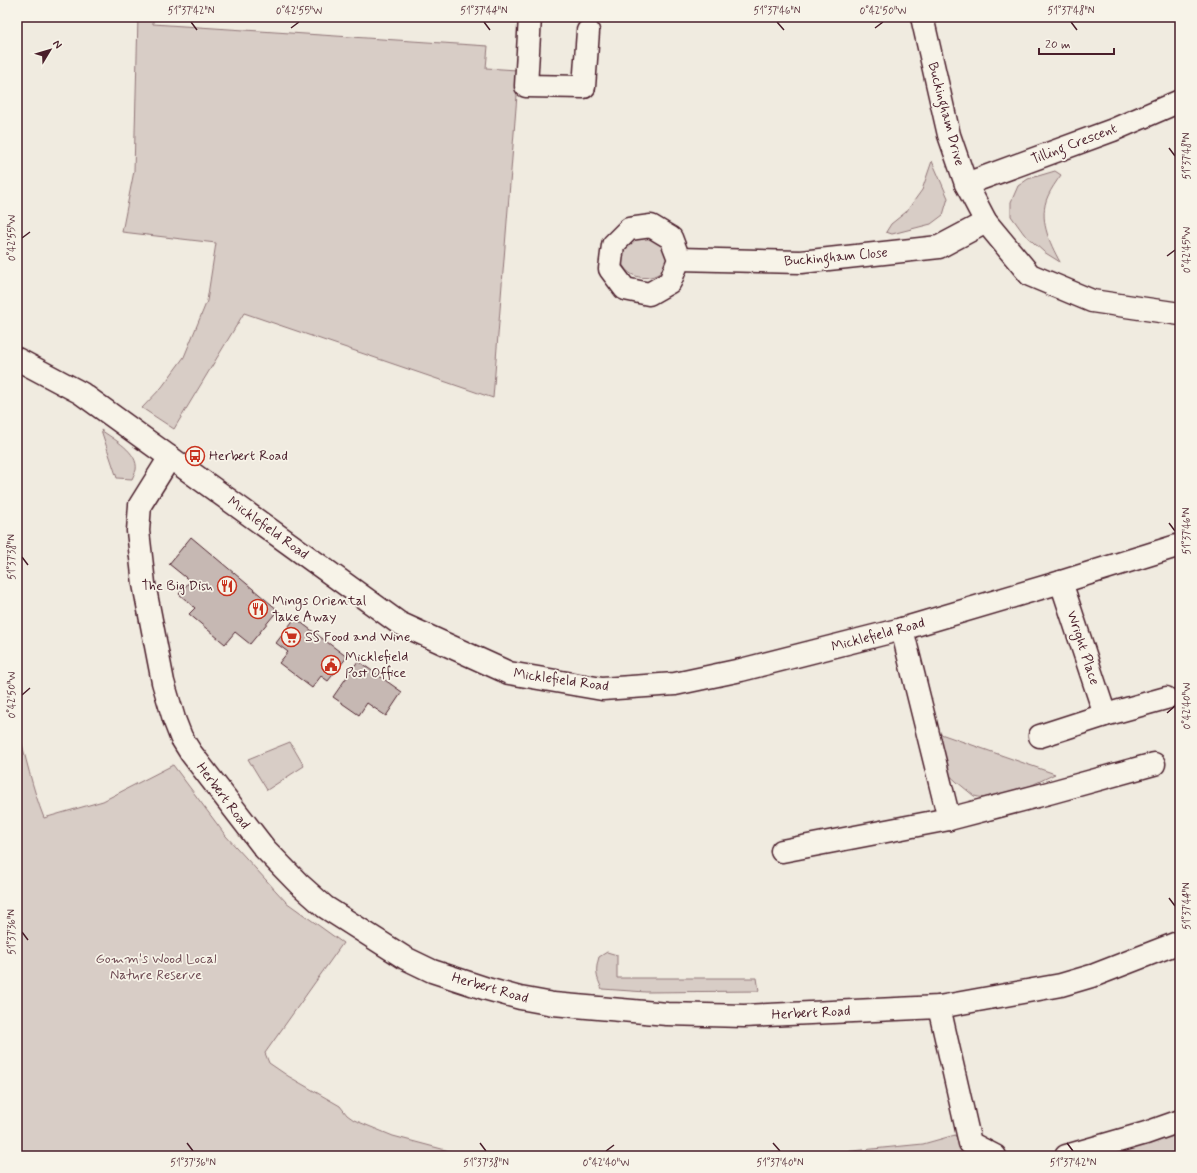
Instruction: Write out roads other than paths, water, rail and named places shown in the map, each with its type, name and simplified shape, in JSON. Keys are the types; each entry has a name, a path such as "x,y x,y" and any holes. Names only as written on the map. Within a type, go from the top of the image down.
{"street":[{"path":"530,17 526,86 584,87 588,31"},
{"name":"Buckingham Drive","path":"922,17 949,135 966,184 986,222 1030,275 1092,300 1180,314"},
{"name":"Tilling Crescent","path":"966,184 1113,130 1180,101"},
{"name":"Buckingham Close","path":"679,259 801,262 939,247 986,222"},
{"name":"Micklefield Road","path":"17,359 81,393 399,623 509,673 602,689 675,684 741,670 902,629 1180,545"},
{"name":"Herbert Road","path":"170,457 140,505 138,531 144,584 163,682 181,737 191,754 256,838 298,883 325,907 405,958 432,971 487,989 520,998 553,1004 667,1014 744,1016 940,1007 1061,985 1095,975 1180,942"},
{"name":"Wright Place","path":"1061,582 1105,714"},
{"path":"902,629 949,819"},
{"path":"1040,736 1105,714 1166,698"},
{"path":"782,851 949,819 1154,764"},
{"path":"940,1007 970,1143 994,1156"},
{"path":"1066,1156 1146,1133 1180,1121"}],"place":[{"name":"Herbert Road","path":"195,456"},
{"name":"The Big Dish","path":"227,586"},
{"name":"Mings Oriental Take Away","path":"258,609"},
{"name":"SS Food and Wine","path":"291,637"},
{"name":"Micklefield Post Office","path":"331,665"}],"park label":[{"name":"Gomm's Wood Local Nature Reserve","path":"156,968"}]}
